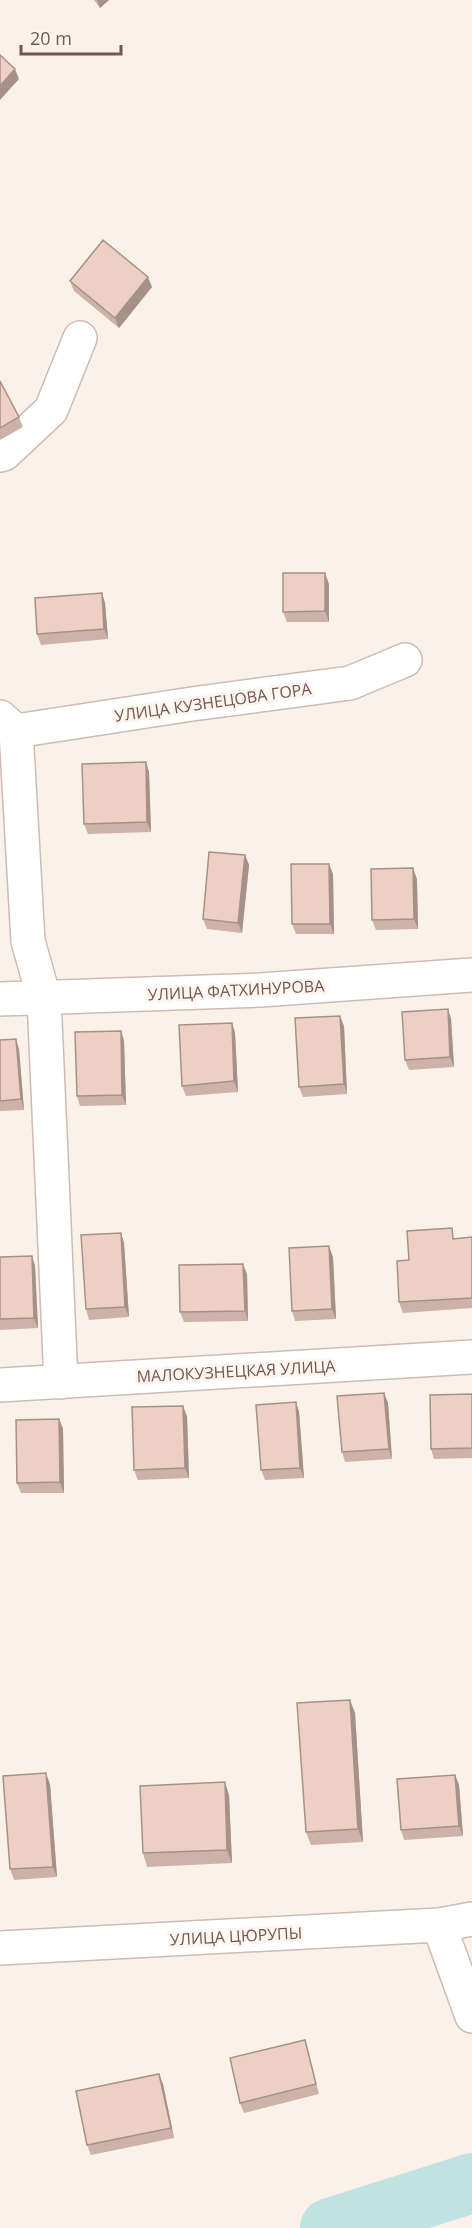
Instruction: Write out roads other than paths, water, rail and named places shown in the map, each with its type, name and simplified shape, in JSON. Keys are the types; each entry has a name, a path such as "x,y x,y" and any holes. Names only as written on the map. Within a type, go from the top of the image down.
{"street":[{"path":"0,455 4,454 51,410 80,338"},
{"name":"УЛИЦА КУЗНЕЦОВА ГОРА","path":"8,724 192,704 350,683 405,660"},
{"path":"8,724 28,941 44,998 61,1382"},
{"name":"УЛИЦА ФАТХИНУРОВА","path":"0,999 260,990 472,975"},
{"name":"МАЛОКУЗНЕЦКАЯ УЛИЦА","path":"0,1386 472,1357"},
{"name":"УЛИЦА ЦЮРУПЫ","path":"0,1948 439,1925 472,1919"},
{"path":"439,1925 472,2016"}],"waterway":[{"path":"330,2228 472,2183"}]}
